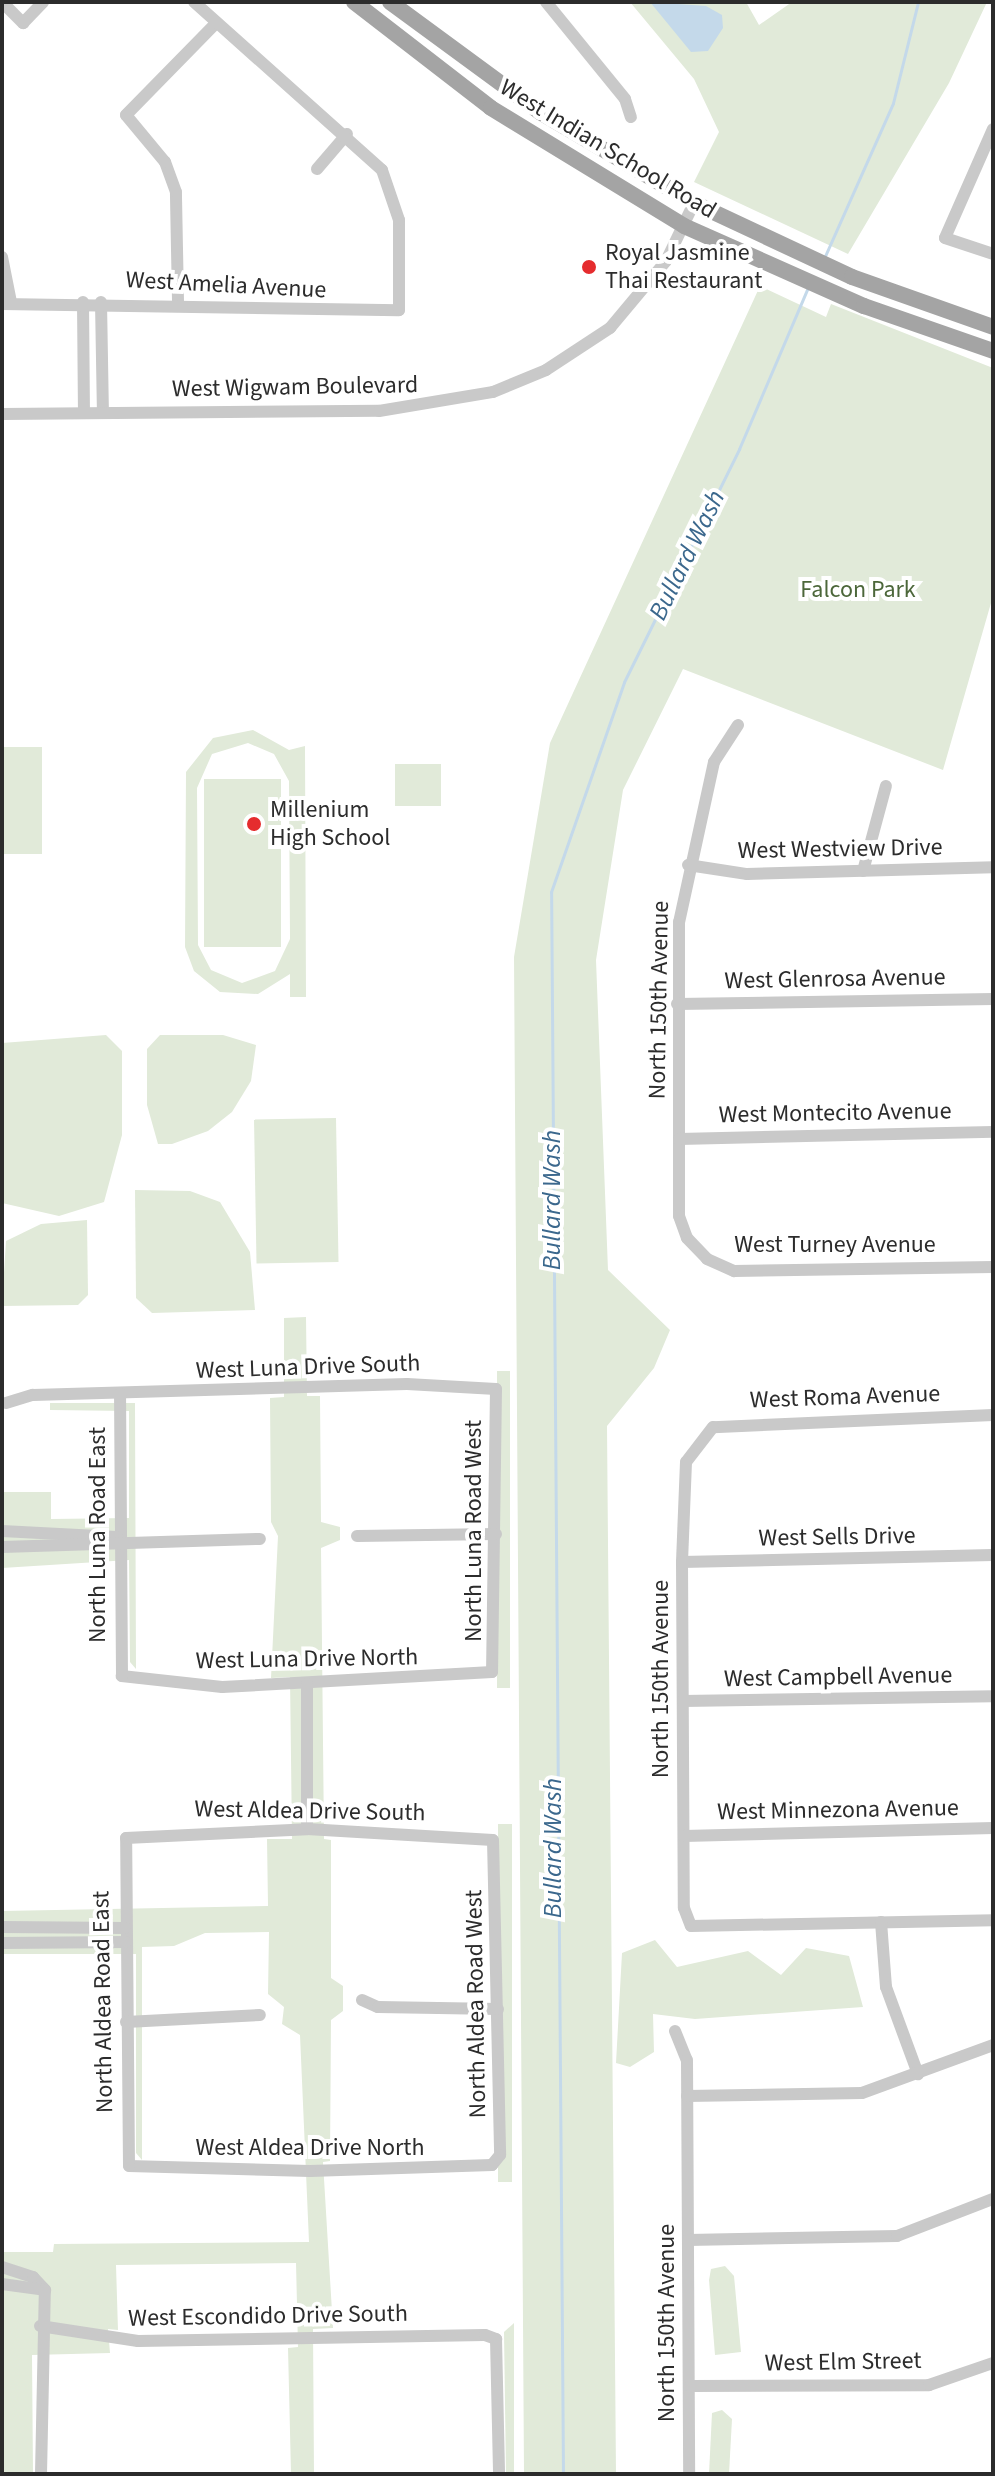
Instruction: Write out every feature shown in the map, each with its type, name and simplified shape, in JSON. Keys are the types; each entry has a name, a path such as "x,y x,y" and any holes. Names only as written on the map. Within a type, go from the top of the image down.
{"main road":[{"name":"West Indian School Road","path":"354,2 550,147 684,226 832,293 993,351"},
{"name":"West Indian School Road","path":"395,3 540,112 694,203 852,277 993,327"}],"street":[{"path":"2,2 23,23 43,2"},
{"path":"194,2 347,134 317,169"},
{"path":"546,2 625,99 631,117"},
{"path":"380,24 395,3"},
{"path":"178,301 176,192 165,162 126,115 216,23"},
{"path":"993,129 990,145 945,238 993,254"},
{"name":"West Amelia Avenue","path":"6,303 178,301 272,311 399,310 399,220 382,170 347,134"},
{"name":"West Wigwam Boulevard","path":"2,414 379,411 493,392 546,370 610,328 643,294 684,226 694,203"},
{"path":"2,257 6,303"},
{"path":"83,302 84,413"},
{"path":"101,302 103,413"},
{"name":"North 150th Avenue","path":"687,1238 679,1216 677,1004 688,865 714,762 738,725"},
{"path":"863,871 886,786"},
{"name":"West Westview Drive","path":"688,865 731,874 993,867"},
{"name":"West Glenrosa Avenue","path":"677,1004 993,999"},
{"name":"West Montecito Avenue","path":"679,1139 993,1132"},
{"name":"West Turney Avenue","path":"687,1238 707,1259 734,1271 993,1267"},
{"name":"West Luna Drive South","path":"6,1403 33,1395 407,1384 496,1389"},
{"name":"North Luna Road West","path":"492,1672 496,1389"},
{"name":"North Luna Road East","path":"120,1394 122,1676"},
{"name":"West Roma Avenue","path":"701,1435 741,1422 993,1415"},
{"name":"North 150th Avenue","path":"701,1435 686,1462 682,1562 684,1836 691,1926 881,1922"},
{"path":"2,1531 93,1530 120,1538"},
{"path":"357,1536 496,1534"},
{"path":"2,1547 120,1538 260,1539"},
{"name":"West Sells Drive","path":"682,1562 993,1555"},
{"name":"West Luna Drive North","path":"122,1676 222,1687 492,1672"},
{"path":"307,1684 307,1829"},
{"name":"West Campbell Avenue","path":"683,1701 993,1696"},
{"name":"West Minnezona Avenue","path":"684,1836 993,1828"},
{"name":"West Aldea Drive South","path":"126,1838 307,1829 493,1840"},
{"name":"North Aldea Road East","path":"126,1838 129,2166"},
{"name":"North Aldea Road West","path":"492,2165 500,2155 493,1840"},
{"path":"918,2074 886,1987 881,1922 993,1920"},
{"path":"2,1927 125,1935"},
{"path":"2,1943 125,1935"},
{"path":"362,2000 378,2007 498,2009"},
{"path":"126,2022 260,2015"},
{"name":"North 150th Avenue","path":"675,2031 687,2060 689,2474"},
{"path":"687,2096 849,2095 918,2074 993,2045"},
{"name":"West Aldea Drive North","path":"129,2166 310,2171 492,2165"},
{"path":"688,2240 897,2236 993,2199"},
{"path":"2,2267 33,2277 45,2290"},
{"path":"2,2284 45,2290"},
{"path":"41,2474 40,2326 45,2290"},
{"name":"West Escondido Drive South","path":"40,2326 123,2340 496,2339 499,2474"},
{"name":"West Elm Street","path":"690,2386 929,2385 993,2363"}],"green space":[{"path":"630,2 746,2 759,25 792,2 987,2 949,83 848,254 694,182 719,132 694,79"},
{"name":"Falcon Park","path":"760,286 826,317 831,304 993,368 993,596 943,770 683,669 623,790 596,960 608,1270 670,1330 654,1368 607,1426 616,2474 524,2474 514,957 550,743"},
{"path":"253,730 289,750 305,746 306,997 290,997 290,974 258,994 220,992 194,971 185,947 186,772 213,738","holes":["248,743 274,754 289,781 290,939 275,971 242,983 211,970 198,945 197,788 212,754"]},
{"path":"2,747 42,747 42,854 2,854"},
{"path":"395,764 441,764 441,806 395,806"},
{"path":"204,779 281,779 281,947 204,947"},
{"path":"106,1035 122,1051 122,1135 104,1202 59,1216 2,1203 2,1043"},
{"path":"160,1035 223,1035 256,1045 251,1081 232,1112 208,1131 172,1144 158,1144 147,1105 147,1049"},
{"path":"336,1118 339,1262 257,1263 254,1119"},
{"path":"135,1190 190,1191 220,1202 250,1252 255,1310 152,1313 136,1298"},
{"path":"87,1220 88,1295 78,1305 2,1306 6,1241 41,1224"},
{"path":"306,1317 307,1396 320,1396 321,1522 340,1527 340,1540 321,1548 324,1839 331,1840 331,1978 343,1986 343,2011 331,2020 330,2161 323,2162 333,2328 313,2329 314,2474 291,2474 288,2348 298,2347 296,2263 116,2265 118,2330 108,2329 110,2353 32,2355 33,2474 2,2474 2,2252 53,2252 54,2244 309,2242 300,2035 282,2024 284,2007 268,1994 269,1932 205,1933 174,1946 142,1947 142,2160 136,2153 136,1954 2,1954 2,1911 268,1906 267,1839 292,1839 290,1677 271,1678 278,1536 271,1522 270,1398 284,1397 284,1318"},
{"path":"497,1371 510,1371 510,1688 497,1688"},
{"path":"50,1403 135,1403 136,1669 130,1662 129,1560 2,1568 2,1492 51,1492 51,1519 129,1518 129,1411 50,1410"},
{"path":"498,1824 512,1824 512,2182 498,2182"},
{"path":"655,1940 677,1967 748,1951 781,1975 806,1948 849,1956 863,2007 695,2019 653,2014 654,2052 630,2067 616,2063 622,1953"},
{"path":"725,2266 734,2276 741,2352 715,2355 709,2280 711,2269"},
{"path":"514,2323 514,2474 506,2474 504,2332"},
{"path":"722,2410 732,2419 729,2474 709,2474 712,2413"}],"water":[{"path":"650,2 706,6 722,15 723,28 708,51 691,52"}],"waterway":[{"name":"Bullard Wash","path":"825,256 893,103 918,2"},
{"name":"Bullard Wash","path":"563,2474 551,892 624,682 739,449 808,287"}],"place":[{"name":"Royal Jasmine Thai Restaurant","path":"589,267"},
{"name":"Millenium High School","path":"254,824"}]}
